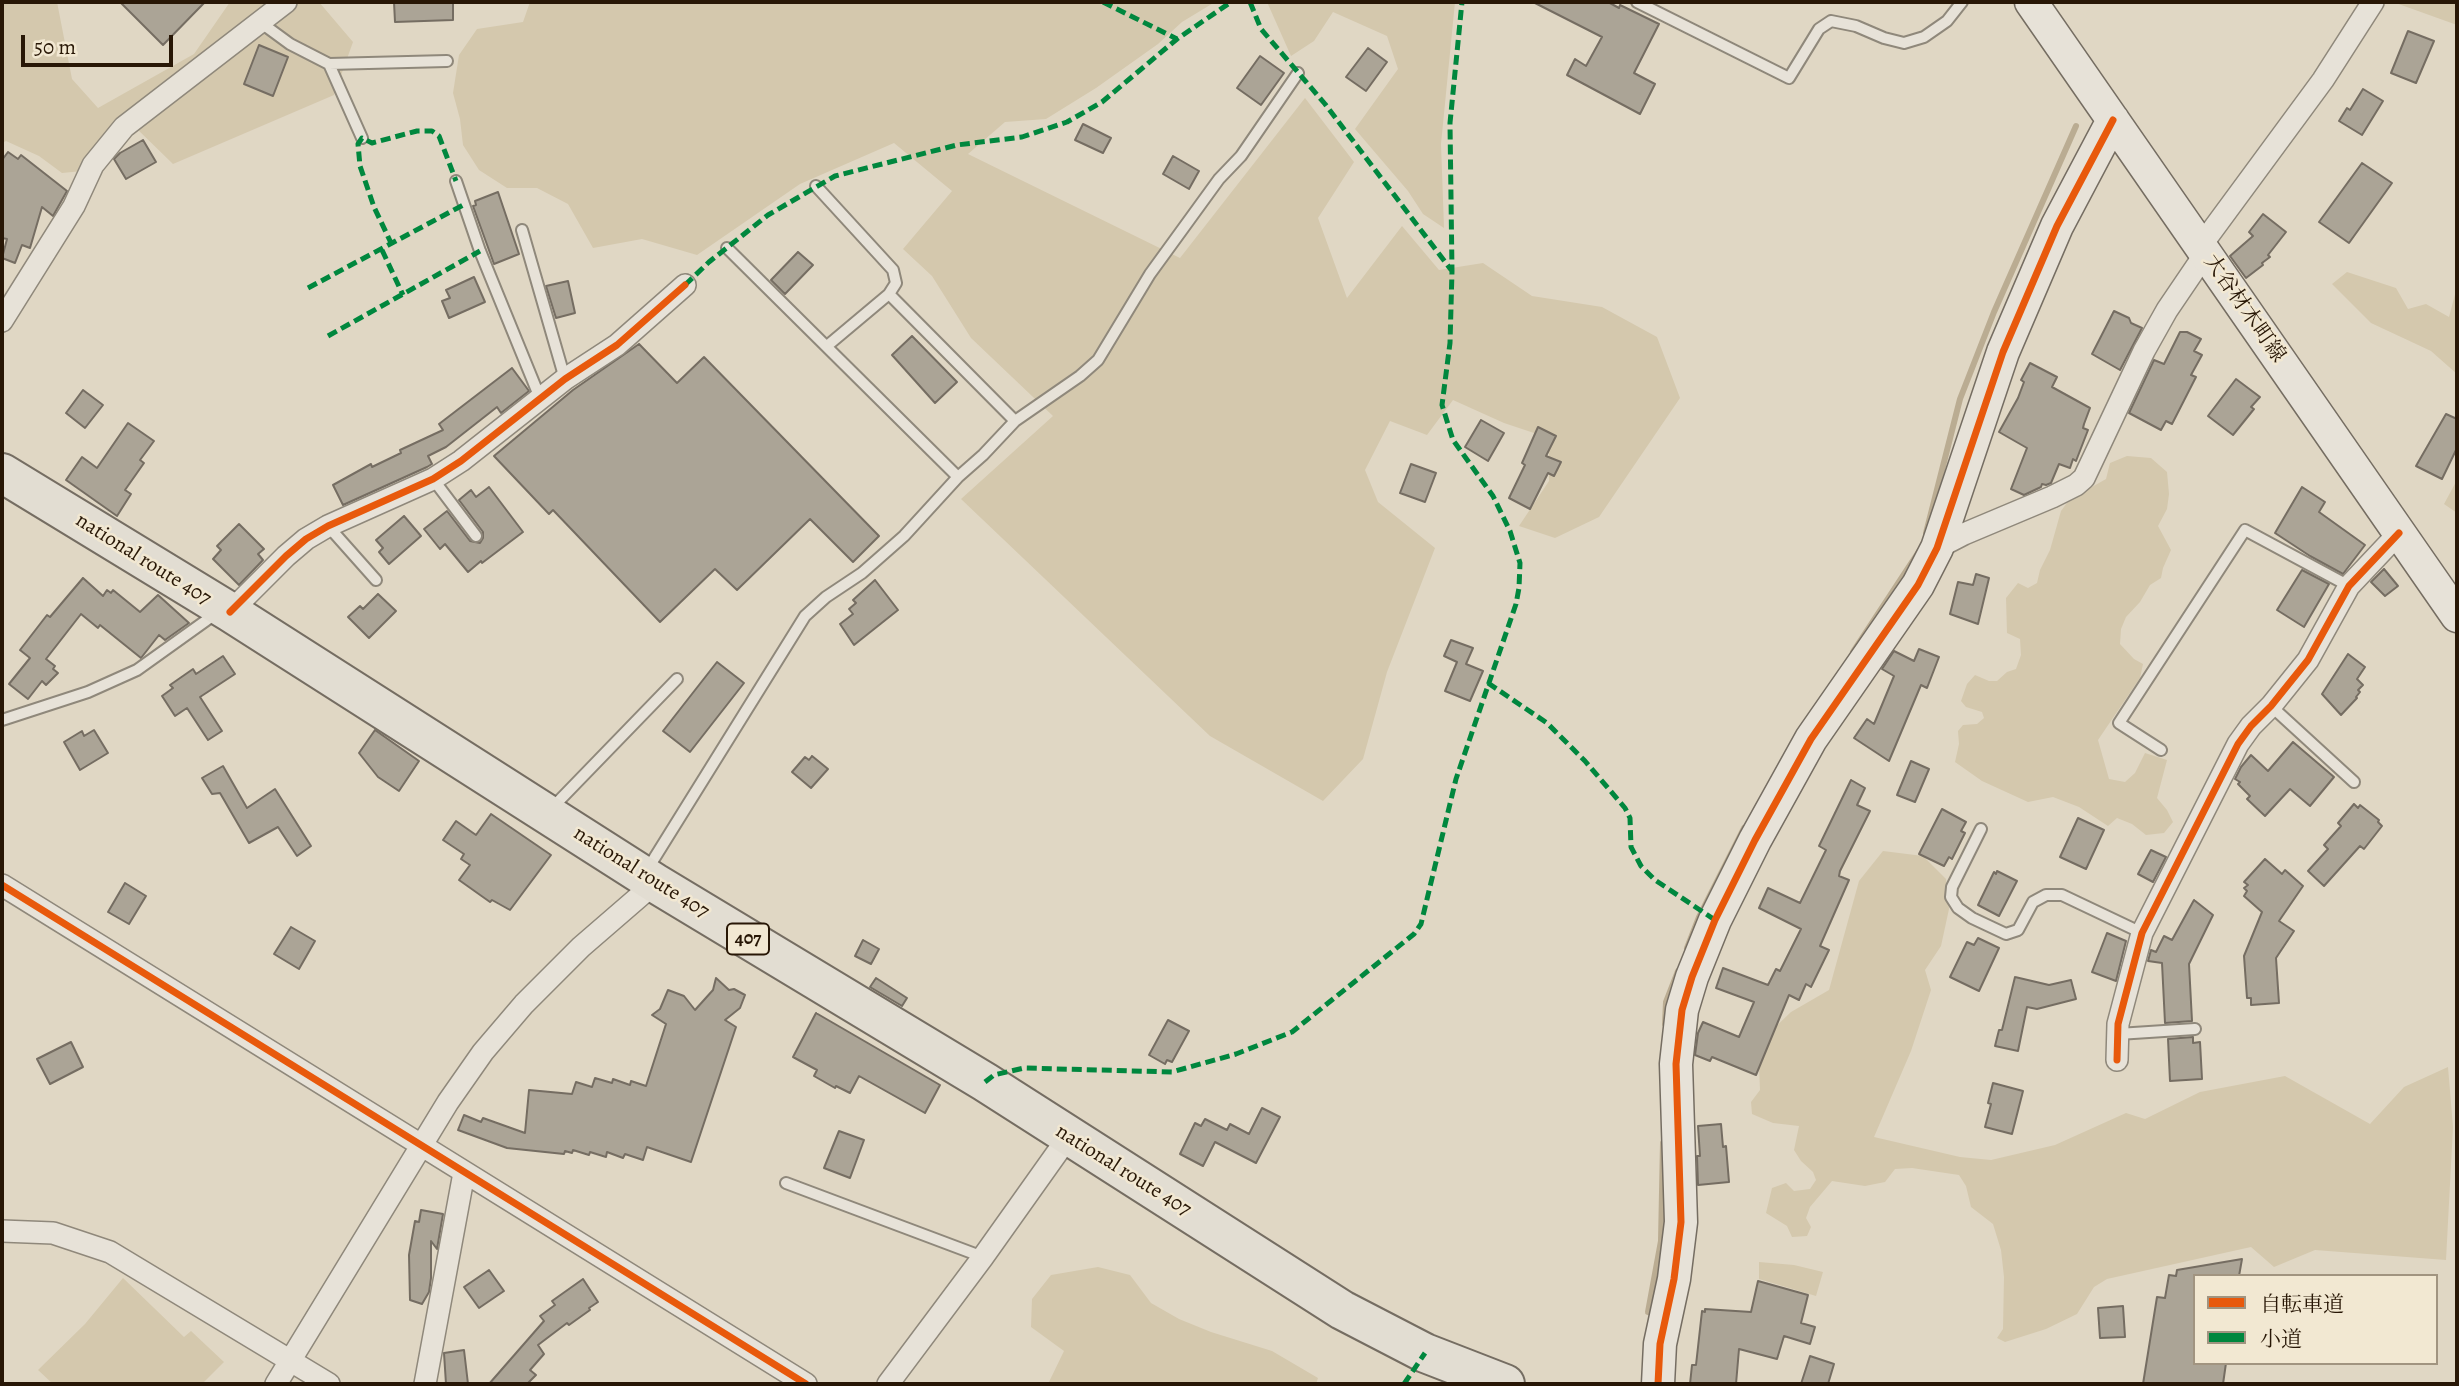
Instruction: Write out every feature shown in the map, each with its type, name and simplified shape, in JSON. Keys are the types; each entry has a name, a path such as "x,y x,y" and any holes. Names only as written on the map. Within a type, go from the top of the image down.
{"highway":[{"name":"national route 407","path":"2,473 227,610 545,815 974,1075 1342,1310 1424,1353 1505,1384"}],"street":[{"name":"大谷材木町線","path":"2031,2 2457,616"},
{"path":"1937,548 2052,497 2084,478 2166,310 2203,250 2323,80 2373,2"},
{"path":"2,321 74,206 93,165 124,127 272,10"},
{"path":"1658,1384 1660,1344 1674,1279 1681,1222 1676,1065 1682,1010 1692,976 1715,920 1811,739 1918,585 1937,548 2003,352 2057,226 2113,120"},
{"path":"227,610 306,539 328,526 433,480 461,461 565,379 617,345 685,285"},
{"path":"2118,1060 2118,1024 2143,933 2238,744 2250,726 2271,706 2308,660 2349,586 2399,533"},
{"path":"276,1384 448,1102 483,1052 524,1004 649,879"},
{"path":"2,885 806,1384"},
{"path":"888,1384 1069,1136"},
{"path":"425,1384 464,1173"},
{"path":"2,1231 53,1233 110,1252 329,1384"}],"lane":[{"path":"1637,2 1789,78 1819,29 1832,21 1856,26 1904,43 1924,37 1947,21 1962,2"},
{"path":"272,10 290,44 329,64 447,61"},
{"path":"329,64 362,138"},
{"path":"649,879 805,616 826,597 862,573 904,536 958,477 1015,421 1080,376 1098,360 1150,274 1219,179 1241,156 1298,74"},
{"path":"456,181 480,251 540,398"},
{"path":"816,186 893,270 895,283 889,294 827,346"},
{"path":"522,230 565,379"},
{"path":"727,248 958,477"},
{"path":"889,294 1015,421"},
{"path":"433,480 476,536"},
{"path":"328,526 376,580"},
{"path":"2161,750 2119,723 2245,530 2349,586"},
{"path":"2,720 88,692 137,670 227,610"},
{"path":"545,815 677,679"},
{"path":"2271,706 2354,782"},
{"path":"1981,829 1952,887 1951,897 1958,908 1972,918 2006,933 2018,930 2032,902 2046,895 2062,895 2143,933"},
{"path":"2118,1034 2195,1029"},
{"path":"786,1183 983,1257"}],"shaded area":[{"path":"2,2 57,2 72,79 98,108 194,54 230,2 319,2 353,42 334,95 173,164 135,127 82,171 62,173 39,156 6,141 2,143"},
{"path":"530,2 1215,2 1182,22 1158,44 1096,88 1046,119 1005,122 968,154 1180,258 1305,98 1354,162 1318,218 1347,298 1402,226 1439,270 1483,263 1532,296 1602,307 1657,337 1680,398 1599,517 1555,538 1519,526 1549,481 1549,438 1504,423 1453,400 1427,435 1390,421 1365,470 1378,502 1435,548 1387,672 1363,759 1323,801 1210,736 961,499 1053,416 971,338 932,276 903,249 952,191 894,143 800,184 697,255 642,239 593,248 568,204 537,188 507,188 479,170 463,145 453,93 459,55 477,29 523,22"},
{"path":"1267,2 1455,2 1441,144 1444,228 1423,214 1408,191 1355,129 1398,69 1387,36 1333,12 1314,41 1291,56"},
{"path":"2393,2 2457,2 2457,25"},
{"path":"2347,272 2396,288 2408,309 2426,304 2449,317 2457,287 2457,374 2431,351 2371,323 2332,284"},
{"path":"2127,456 2151,458 2167,472 2167,509 2158,526 2171,550 2161,578 2150,585 2140,602 2126,617 2121,629 2120,644 2134,659 2143,664 2140,678 2098,740 2109,779 2125,782 2135,773 2145,753 2167,760 2157,798 2173,822 2164,833 2146,835 2132,824 2117,818 2108,826 2079,807 2053,797 2028,802 1982,781 1955,762 1959,744 1958,731 1963,725 1977,724 1984,718 1982,712 1966,707 1961,701 1967,684 1975,675 1989,681 1997,681 2007,672 2016,669 2021,655 2020,639 2007,633 2006,598 2018,583 2028,588 2037,583 2061,511 2069,500 2106,479 2110,463"},
{"path":"2457,480 2457,513 2444,504"},
{"path":"1883,851 1923,856 1946,879 1949,909 1941,946 1925,970 1931,990 1911,1051 1874,1137 1960,1157 1991,1160 2055,1145 2126,1113 2145,1119 2200,1092 2285,1076 2370,1124 2404,1087 2448,1067 2453,1127 2446,1260 2315,1250 2274,1267 2251,1247 2107,1279 2094,1287 2077,1314 2046,1329 2005,1342 1997,1338 2003,1329 2004,1277 2001,1250 1993,1224 1971,1207 1966,1186 1959,1175 1912,1168 1895,1169 1885,1182 1865,1186 1832,1181 1810,1207 1806,1218 1811,1227 1807,1236 1792,1237 1787,1226 1766,1213 1772,1188 1786,1183 1794,1191 1810,1189 1816,1180 1813,1172 1794,1150 1799,1126 1773,1123 1752,1114 1751,1102 1760,1090 1759,1065 1768,1034 1791,1012 1829,990 1859,881"},
{"path":"1759,1262 1794,1265 1823,1272 1816,1296 1759,1279"},
{"path":"1098,1267 1130,1275 1151,1303 1179,1319 1272,1351 1318,1378 1316,1384 1048,1384 1064,1351 1031,1327 1032,1299 1051,1275"},
{"path":"123,1278 184,1337 191,1331 224,1362 202,1384 53,1384 38,1370 85,1324"}],"building":[{"path":"120,2 205,2 163,45"},
{"path":"394,2 453,2 453,20 395,22"},
{"path":"1533,2 1608,2 1659,24 1634,73 1655,84 1640,114 1567,75 1575,59 1586,66 1602,37"},
{"path":"2408,31 2434,41 2416,83 2391,73"},
{"path":"259,45 288,57 273,96 244,84"},
{"path":"1368,48 1387,62 1366,91 1346,77"},
{"path":"1260,56 1284,73 1261,105 1237,88"},
{"path":"2363,89 2383,101 2362,135 2339,121 2347,108 2350,110"},
{"path":"1083,124 1111,138 1103,153 1075,140"},
{"path":"143,140 156,162 126,179 114,159"},
{"path":"8,152 18,159 21,155 67,191 53,216 42,207 30,248 22,245 15,263 2,258 7,239 2,238 2,160"},
{"path":"1173,156 1199,171 1189,189 1163,174"},
{"path":"2362,163 2392,183 2349,243 2319,222"},
{"path":"498,192 519,254 494,264 473,206 476,205 475,201"},
{"path":"2263,214 2286,232 2268,255 2270,257 2246,278 2230,256 2253,236 2249,232"},
{"path":"798,252 813,265 785,294 771,280"},
{"path":"474,277 485,302 449,318 442,301 450,298 446,290"},
{"path":"568,281 575,313 556,318 546,286"},
{"path":"2114,311 2142,328 2120,370 2092,354"},
{"path":"2180,332 2187,332 2201,339 2194,351 2202,355 2191,375 2196,377 2172,424 2166,421 2161,430 2129,413 2154,360 2164,364"},
{"path":"912,336 957,382 935,403 892,355"},
{"path":"639,344 677,383 704,357 879,536 853,562 810,519 737,590 715,569 660,622 553,510 549,514 494,456 573,390"},
{"path":"2030,363 2057,377 2052,387 2090,408 2083,428 2088,430 2076,461 2073,459 2070,468 2059,464 2051,483 2042,484 2024,495 2011,489 2027,448 1999,432 2018,398 2024,382 2021,380"},
{"path":"512,368 529,391 501,413 497,407 446,447 428,456 432,464 343,505 333,485 443,430 439,424"},
{"path":"2236,379 2260,397 2233,435 2208,416"},
{"path":"83,390 103,405 85,428 66,413"},
{"path":"2446,414 2457,419 2457,448 2442,479 2416,466"},
{"path":"1481,420 1504,433 1488,461 1465,447"},
{"path":"128,423 154,441 140,460 144,463 125,490 131,494 117,516 66,480 82,457 97,468"},
{"path":"1538,427 1556,436 1546,456 1561,462 1554,476 1548,473 1530,509 1509,498 1525,465 1522,463"},
{"path":"1411,464 1436,473 1425,502 1400,493"},
{"path":"489,487 523,532 468,572 445,544 440,549 424,529 447,511 470,541 480,543 483,532 459,500 471,490 476,497"},
{"path":"2302,487 2325,502 2319,512 2365,545 2343,574 2275,533"},
{"path":"404,516 421,536 389,564 379,552 383,548 376,540"},
{"path":"239,524 264,549 258,554 263,560 239,585 213,559 221,550 217,546"},
{"path":"2384,569 2398,586 2385,596 2371,582"},
{"path":"2302,570 2329,584 2304,627 2277,610"},
{"path":"1976,574 1989,578 1978,624 1950,614 1958,582 1973,585"},
{"path":"83,578 103,596 107,590 111,593 113,590 140,612 158,595 189,623 165,640 159,635 141,658 100,625 98,628 81,614 46,659 55,666 53,669 58,673 46,685 42,681 28,699 9,684 30,658 20,650 47,615 50,617"},
{"path":"875,580 898,610 854,645 840,624 853,614 849,609 856,603 853,600"},
{"path":"378,594 396,611 369,638 348,617 360,606 363,609"},
{"path":"1451,640 1473,648 1466,664 1483,671 1470,701 1445,691 1457,662 1444,656"},
{"path":"1919,649 1939,657 1927,688 1921,685 1889,761 1854,738 1867,719 1874,724 1894,676 1882,669 1894,651 1914,661"},
{"path":"2348,654 2365,667 2357,679 2363,685 2358,690 2360,692 2357,698 2341,715 2322,694"},
{"path":"223,656 235,674 200,697 222,731 208,740 187,708 175,716 162,696 173,688 170,685 193,669 196,674"},
{"path":"717,662 744,683 690,752 663,731"},
{"path":"94,730 108,753 80,770 64,742 82,731 84,736"},
{"path":"375,730 419,761 399,791 378,777 359,753"},
{"path":"2293,742 2334,777 2310,806 2290,789 2265,816 2247,799 2250,796 2235,779 2251,755 2268,771"},
{"path":"812,756 828,769 811,788 792,772 805,757 809,760"},
{"path":"1911,761 1929,769 1915,802 1897,795"},
{"path":"223,766 247,808 275,789 311,846 297,856 278,827 249,843 220,793 212,794 202,778"},
{"path":"1851,780 1865,788 1857,805 1870,811 1840,871 1839,876 1849,880 1820,946 1829,950 1811,987 1806,984 1799,1000 1789,995 1756,1075 1712,1057 1710,1061 1695,1055 1698,1033 1703,1022 1739,1037 1754,1002 1716,988 1723,968 1768,985 1776,969 1780,971 1801,929 1759,908 1768,888 1800,903 1826,850 1819,846"},
{"path":"2354,804 2358,808 2360,805 2379,820 2382,826 2364,849 2360,846 2324,886 2308,871 2328,849 2324,845 2341,826 2338,823"},
{"path":"1942,809 1966,822 1961,831 1965,833 1952,859 1949,857 1944,866 1919,854"},
{"path":"491,814 551,855 510,910 492,900 490,902 459,880 470,865 461,859 464,854 443,840 456,821 476,835"},
{"path":"2078,818 2104,830 2086,869 2060,857"},
{"path":"2151,850 2166,857 2153,882 2138,874"},
{"path":"2265,859 2282,874 2285,870 2303,886 2279,921 2294,931 2276,958 2279,1003 2251,1005 2251,998 2247,998 2244,956 2262,912 2244,896 2247,891 2244,888 2248,885 2244,882"},
{"path":"1997,871 2017,881 1999,916 1978,905 1994,872 1996,874"},
{"path":"125,883 146,896 129,924 108,912"},
{"path":"2194,900 2213,915 2189,964 2192,1021 2165,1023 2162,963 2148,961 2151,950 2156,952 2164,936 2172,940"},
{"path":"291,927 315,941 299,969 274,954"},
{"path":"2107,933 2126,941 2116,981 2092,972"},
{"path":"1978,938 1999,948 1979,991 1950,977 1967,942 1974,945"},
{"path":"863,940 879,949 871,964 855,956"},
{"path":"2015,977 2049,985 2071,980 2076,999 2037,1009 2027,1007 2018,1051 1995,1046 1999,1030 2002,1030"},
{"path":"716,978 729,990 734,989 745,995 740,1008 725,1020 736,1027 691,1162 647,1147 643,1160 625,1154 623,1158 607,1152 606,1157 573,1150 572,1153 565,1151 564,1154 507,1148 458,1130 464,1115 481,1122 483,1118 525,1133 529,1090 572,1094 576,1082 592,1087 595,1078 612,1083 613,1079 630,1085 631,1081 646,1086 666,1024 652,1015 660,1009 668,990 684,996 695,1010 713,990"},
{"path":"876,978 907,998 902,1006 870,987"},
{"path":"816,1013 940,1085 925,1113 859,1076 850,1093 836,1086 835,1088 814,1076 817,1070 793,1057"},
{"path":"1168,1020 1189,1031 1172,1062 1167,1060 1165,1064 1149,1055"},
{"path":"2193,1037 2193,1043 2200,1042 2202,1079 2170,1081 2168,1039"},
{"path":"71,1042 83,1067 50,1084 37,1059"},
{"path":"1993,1083 2023,1091 2012,1134 1985,1127"},
{"path":"1262,1108 1280,1117 1256,1163 1215,1142 1203,1166 1180,1154 1195,1123 1201,1126 1205,1119 1227,1130 1230,1124 1249,1134"},
{"path":"1721,1124 1729,1182 1698,1185 1698,1126"},
{"path":"839,1131 864,1140 850,1178 824,1168"},
{"path":"421,1210 443,1214 437,1249 431,1241 429,1292 422,1304 410,1300 409,1255 415,1221 419,1222"},
{"path":"2242,1259 2239,1274 2193,1274 2193,1365 2226,1365 2223,1384 2143,1384 2157,1297 2165,1298 2169,1275 2176,1276 2177,1270"},
{"path":"489,1270 504,1291 479,1308 464,1287"},
{"path":"583,1279 598,1302 538,1345 544,1354 530,1370 536,1375 527,1384 489,1384 544,1321 540,1316 555,1305 552,1301"},
{"path":"1758,1281 1808,1295 1801,1323 1815,1327 1810,1344 1784,1336 1777,1359 1739,1349 1736,1384 1690,1384 1692,1365 1696,1365 1702,1311 1751,1312"},
{"path":"2123,1306 2125,1337 2100,1338 2098,1308"},
{"path":"464,1350 468,1384 446,1384 444,1353"},
{"path":"1810,1356 1834,1364 1828,1384 1801,1384"}],"waterway":[{"path":"1926,533 1960,399 1994,312 2076,126"},
{"path":"1853,652 1920,550"},
{"path":"1687,948 1699,917 1744,828"},
{"path":"1665,1024 1666,1002 1678,971"},
{"path":"1658,1316 1648,1312 1661,1241 1663,1143"}],"marked path":[{"path":"1103,2 1177,39"},
{"path":"685,285 709,262 768,215 835,176 957,145 1022,137 1067,122 1102,102 1177,39 1231,2"},
{"path":"1250,2 1261,29 1325,104 1452,271"},
{"path":"985,1082 994,1075 1024,1068 1172,1072 1236,1054 1292,1032 1414,934 1421,924 1456,779 1516,604 1519,588 1520,563 1510,531 1493,496 1453,440 1442,405 1450,343 1450,123 1462,2"},
{"path":"392,245 374,207 360,166 358,144 362,138 372,143 417,131 432,131 439,136 456,181"},
{"path":"308,288 465,204"},
{"path":"382,250 403,295"},
{"path":"328,336 480,251"},
{"path":"1488,683 1547,723 1585,761 1625,808 1630,818 1631,847 1641,866 1655,880 1715,920"},
{"path":"1404,1384 1425,1353"}],"cycle path":[{"path":"1658,1384 1660,1344 1674,1279 1681,1222 1676,1064 1682,1010 1692,977 1715,920 1755,840 1811,739 1918,585 1937,548 2003,352 2057,226 2113,120"},
{"path":"230,612 306,539 328,526 433,479 461,461 565,379 617,345 685,285"},
{"path":"2117,1060 2118,1024 2142,933 2238,744 2308,660 2349,586 2399,533"},
{"path":"2,885 806,1384"}]}
